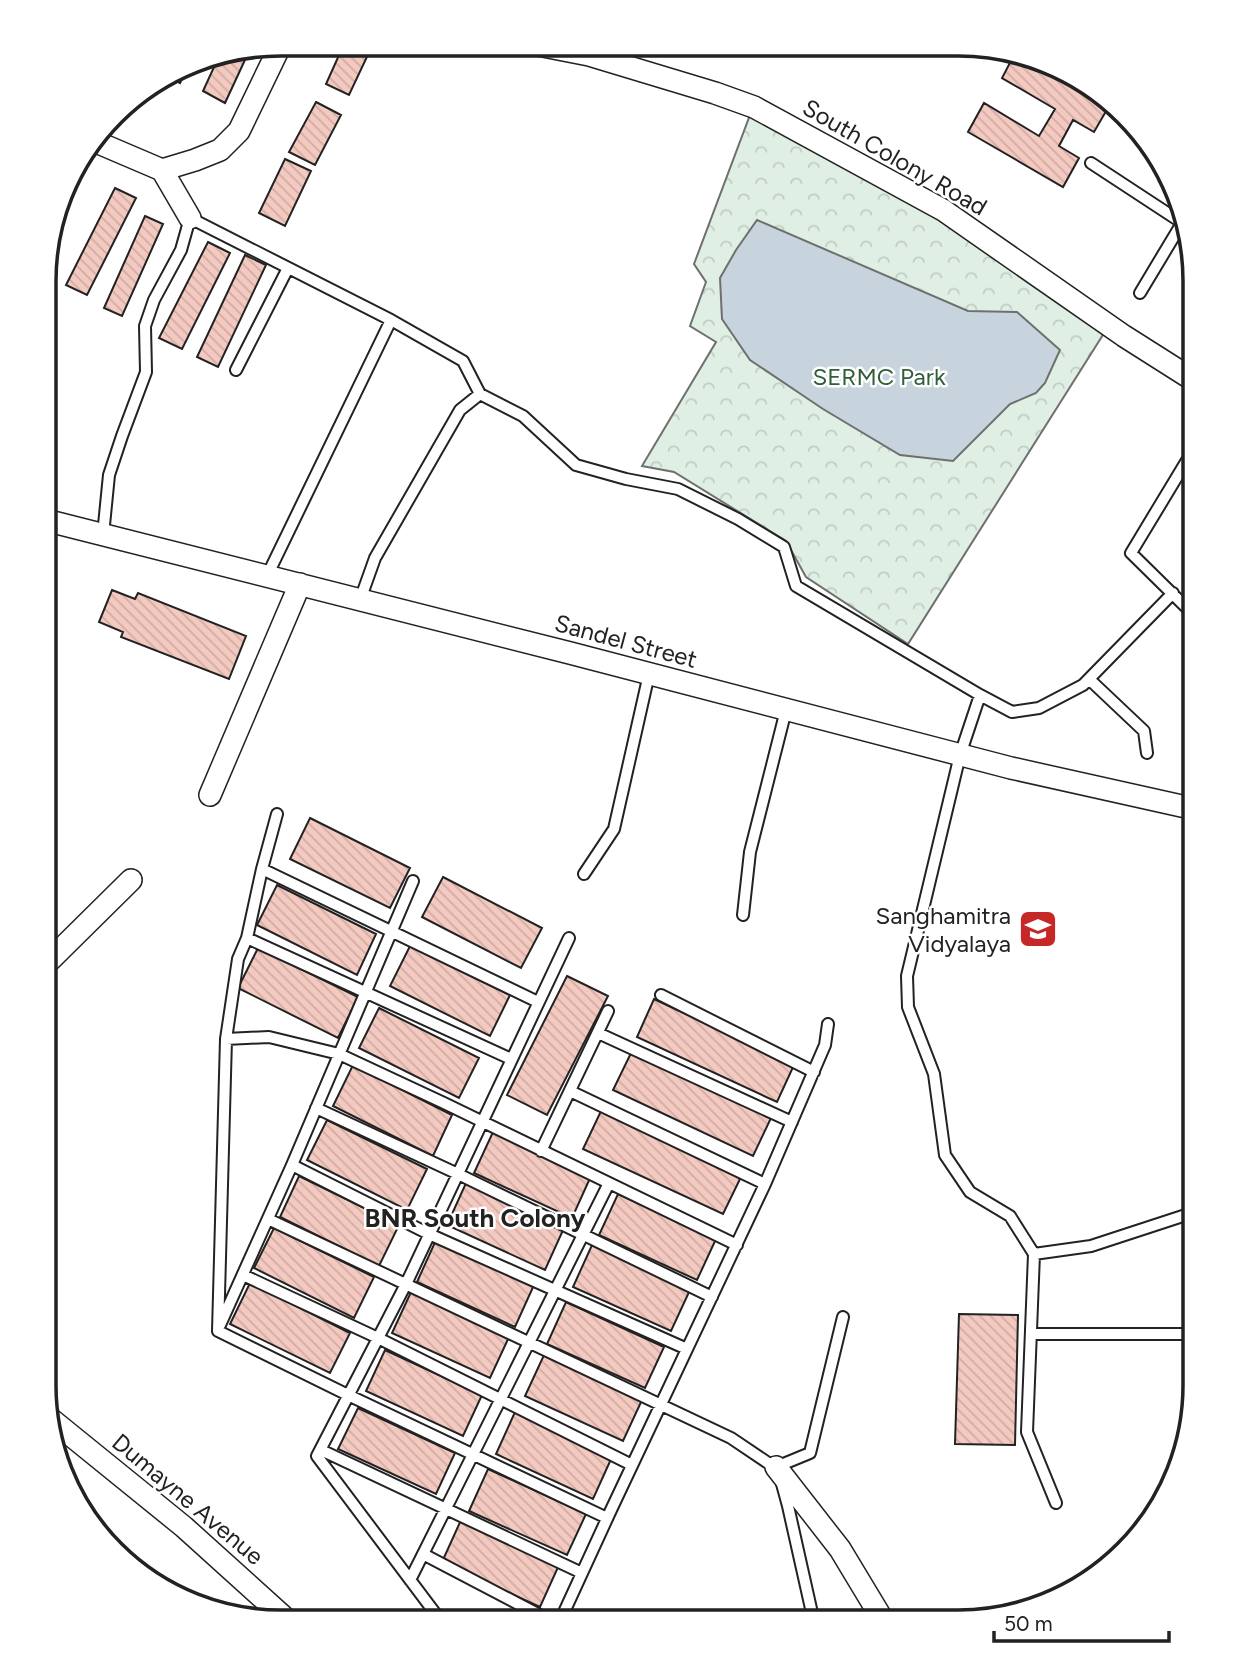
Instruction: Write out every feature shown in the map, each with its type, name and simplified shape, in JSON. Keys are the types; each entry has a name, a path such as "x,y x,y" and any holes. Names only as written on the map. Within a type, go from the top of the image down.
{"street":[{"path":"162,170 220,150 239,131 275,56"},
{"name":"South Colony Road","path":"592,56 754,107 943,209 1183,373"},
{"path":"103,145 162,170 190,218"},
{"name":"Sandel Street","path":"56,523 1010,768 1183,807"},
{"path":"210,795 300,584"},
{"path":"56,953 131,880"},
{"name":"Dumayne Avenue","path":"60,1426 184,1527 276,1610"},
{"path":"776,1467 839,1549 877,1610"}],"lane":[{"path":"1091,163 1173,216"},
{"path":"103,535 109,475 146,372 145,326 154,300 181,250 190,218 391,320 463,361 480,394 523,416 576,465 626,479 678,489 784,547 796,586 1013,712 1039,708 1083,685 1172,593"},
{"path":"1140,293 1177,231"},
{"path":"236,370 288,268"},
{"path":"267,576 391,320"},
{"path":"360,600 375,558 460,410 480,394"},
{"path":"1183,467 1131,553 1183,604"},
{"path":"584,874 614,829 649,674"},
{"path":"1088,679 1144,731 1147,753"},
{"path":"980,695 960,755 907,976 908,1007 934,1074 945,1155 970,1192 1010,1216 1034,1254 1027,1432 1056,1503"},
{"path":"743,915 750,852 786,710"},
{"path":"218,1331 226,1039 238,958 247,938 277,814"},
{"path":"262,869 538,1002"},
{"path":"218,1331 292,1165 412,881"},
{"path":"247,938 511,1059"},
{"path":"433,1610 317,1456 406,1284 569,938"},
{"path":"660,995 814,1072"},
{"path":"541,1150 608,1011"},
{"path":"565,1610 765,1184 825,1045 828,1024"},
{"path":"598,1033 792,1122"},
{"path":"226,1039 269,1037 339,1054 737,1245"},
{"path":"570,1091 765,1184"},
{"path":"316,1108 712,1297"},
{"path":"292,1165 429,1234 687,1349"},
{"path":"410,1580 608,1183"},
{"path":"1034,1254 1091,1246 1183,1216"},
{"path":"268,1219 732,1438 776,1467 788,1506 811,1610"},
{"path":"243,1275 378,1338 632,1465"},
{"path":"776,1467 810,1453 843,1317"},
{"path":"218,1331 607,1518"},
{"path":"1031,1335 1183,1334"},
{"path":"321,1450 582,1573"},
{"path":"423,1554 530,1610"}],"green space":[{"name":"SERMC Park","path":"750,115 937,214 1106,330 908,644 806,577 786,541 674,472 642,466 716,342 690,326 706,282 694,264"}],"shaded area":[{"path":"757,220 968,311 1017,312 1060,350 1045,383 1036,393 1010,404 953,461 900,455 823,409 750,360 722,319 720,278"}],"building":[{"path":"339,56 367,56 349,95 326,84"},
{"path":"245,59 225,103 203,91 214,67"},
{"path":"1010,62 1030,68 1083,94 1106,112 1094,132 1073,120 1059,146 1079,158 1063,187 968,132 984,103 1039,136 1055,109 1002,78"},
{"path":"316,102 341,115 315,165 289,152"},
{"path":"285,159 311,171 285,226 259,213"},
{"path":"115,188 136,198 87,295 66,285"},
{"path":"145,216 163,224 122,316 104,308"},
{"path":"208,242 230,253 182,349 159,338"},
{"path":"245,255 266,265 218,367 197,357"},
{"path":"112,590 135,599 138,593 246,636 229,679 121,637 123,632 99,622"},
{"path":"310,818 410,868 390,908 290,859"},
{"path":"443,877 542,928 521,968 422,917"},
{"path":"277,885 376,934 357,975 257,925"},
{"path":"410,946 510,995 490,1036 390,986"},
{"path":"258,948 358,997 338,1038 238,988"},
{"path":"567,976 608,996 547,1115 507,1095"},
{"path":"654,999 794,1065 777,1102 637,1037"},
{"path":"379,1008 479,1058 459,1098 359,1048"},
{"path":"631,1053 771,1118 753,1156 613,1090"},
{"path":"353,1065 452,1115 433,1156 333,1106"},
{"path":"601,1111 741,1177 723,1214 583,1149"},
{"path":"327,1120 427,1169 407,1210 307,1160"},
{"path":"493,1132 591,1176 572,1218 474,1173"},
{"path":"299,1176 399,1225 379,1266 280,1217"},
{"path":"466,1183 564,1228 545,1270 447,1225"},
{"path":"618,1194 716,1239 697,1280 599,1235"},
{"path":"274,1228 374,1277 354,1318 254,1268"},
{"path":"436,1240 534,1285 515,1327 417,1282"},
{"path":"592,1245 690,1290 671,1331 573,1287"},
{"path":"250,1283 350,1333 330,1373 230,1324"},
{"path":"411,1292 509,1337 490,1378 392,1333"},
{"path":"566,1302 664,1347 645,1388 547,1344"},
{"path":"959,1314 1018,1315 1015,1445 955,1444"},
{"path":"385,1350 482,1395 463,1436 366,1391"},
{"path":"544,1355 642,1400 623,1441 525,1396"},
{"path":"358,1408 455,1453 436,1494 338,1449"},
{"path":"515,1412 612,1457 593,1499 496,1454"},
{"path":"488,1469 586,1514 567,1555 469,1511"},
{"path":"461,1520 559,1565 540,1607 442,1562"}],"place":[{"name":"Sanghamitra Vidyalaya","path":"1038,929"}],"district":[{"name":"BNR South Colony","path":"475,1218"}]}
